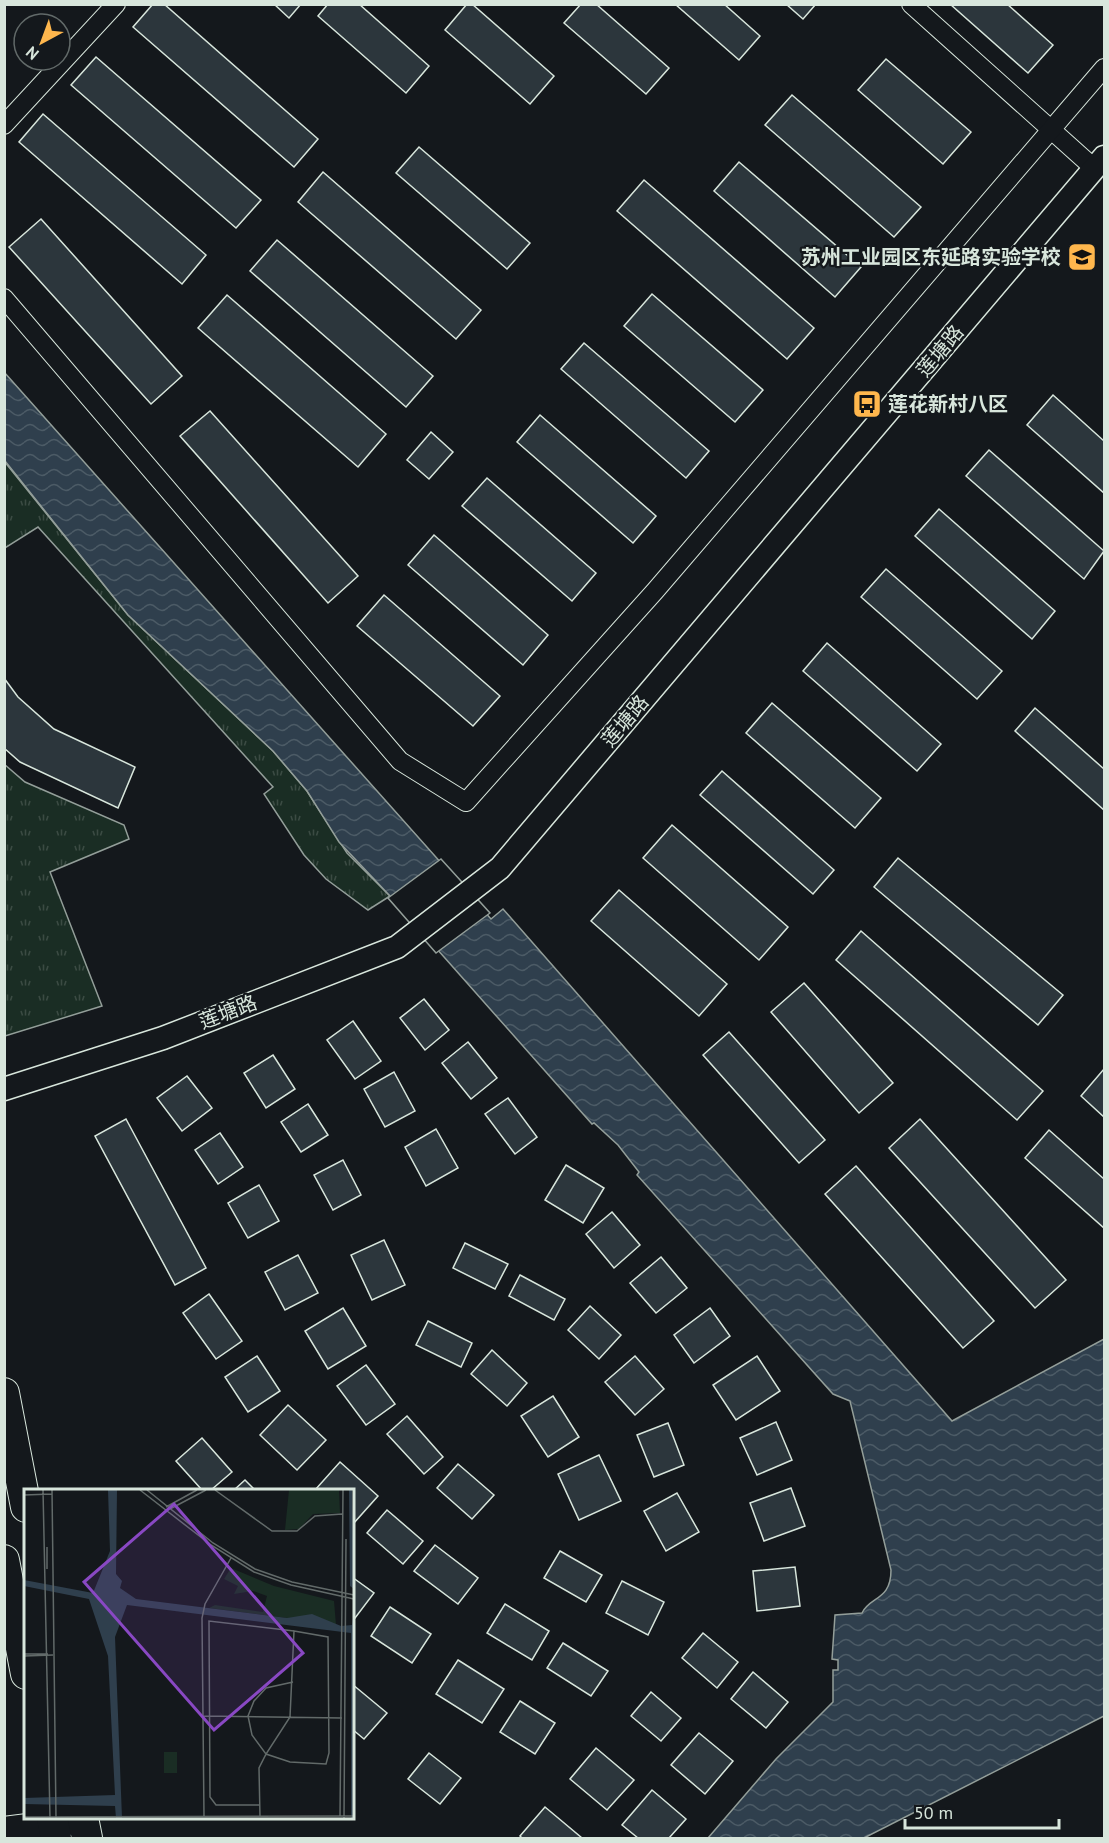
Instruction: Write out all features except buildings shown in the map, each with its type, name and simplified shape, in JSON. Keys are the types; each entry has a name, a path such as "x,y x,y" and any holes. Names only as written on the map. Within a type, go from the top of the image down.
{"main road":[{"path":"4,1393 24,1497"},
{"path":"4,1560 24,1664"},
{"path":"4,1830 84,1825"}],"street":[{"path":"4,125 116,4"},
{"path":"911,4 1052,130 1100,163"},
{"path":"4,298 400,761 466,802 655,591 1104,68"},
{"name":"莲塘路","path":"4,1089 163,1038 397,947 500,868 1100,163"}],"green space":[{"path":"4,461 128,615 273,751 307,791 347,853 390,896 368,910 326,879 304,855 264,794 273,787 38,527 5,548"},
{"path":"4,764 25,782 124,825 129,839 50,872 102,1006 5,1036"}],"water":[{"path":"4,372 491,919 503,909 952,1421 1104,1339 1104,1716 864,1838 708,1838 776,1759 833,1702 833,1670 838,1670 838,1660 832,1659 835,1615 862,1613 888,1587 891,1570 850,1401 833,1394 637,1175 639,1172 618,1145 594,1123 592,1124 390,896 339,842 307,791 273,751 128,615 5,461"}],"pier":[{"path":"441,859 490,913 436,953 388,898"}],"place":[{"name":"苏州工业园区东延路实验学校","path":"1082,257"},
{"name":"莲花新村八区","path":"867,404"}]}
